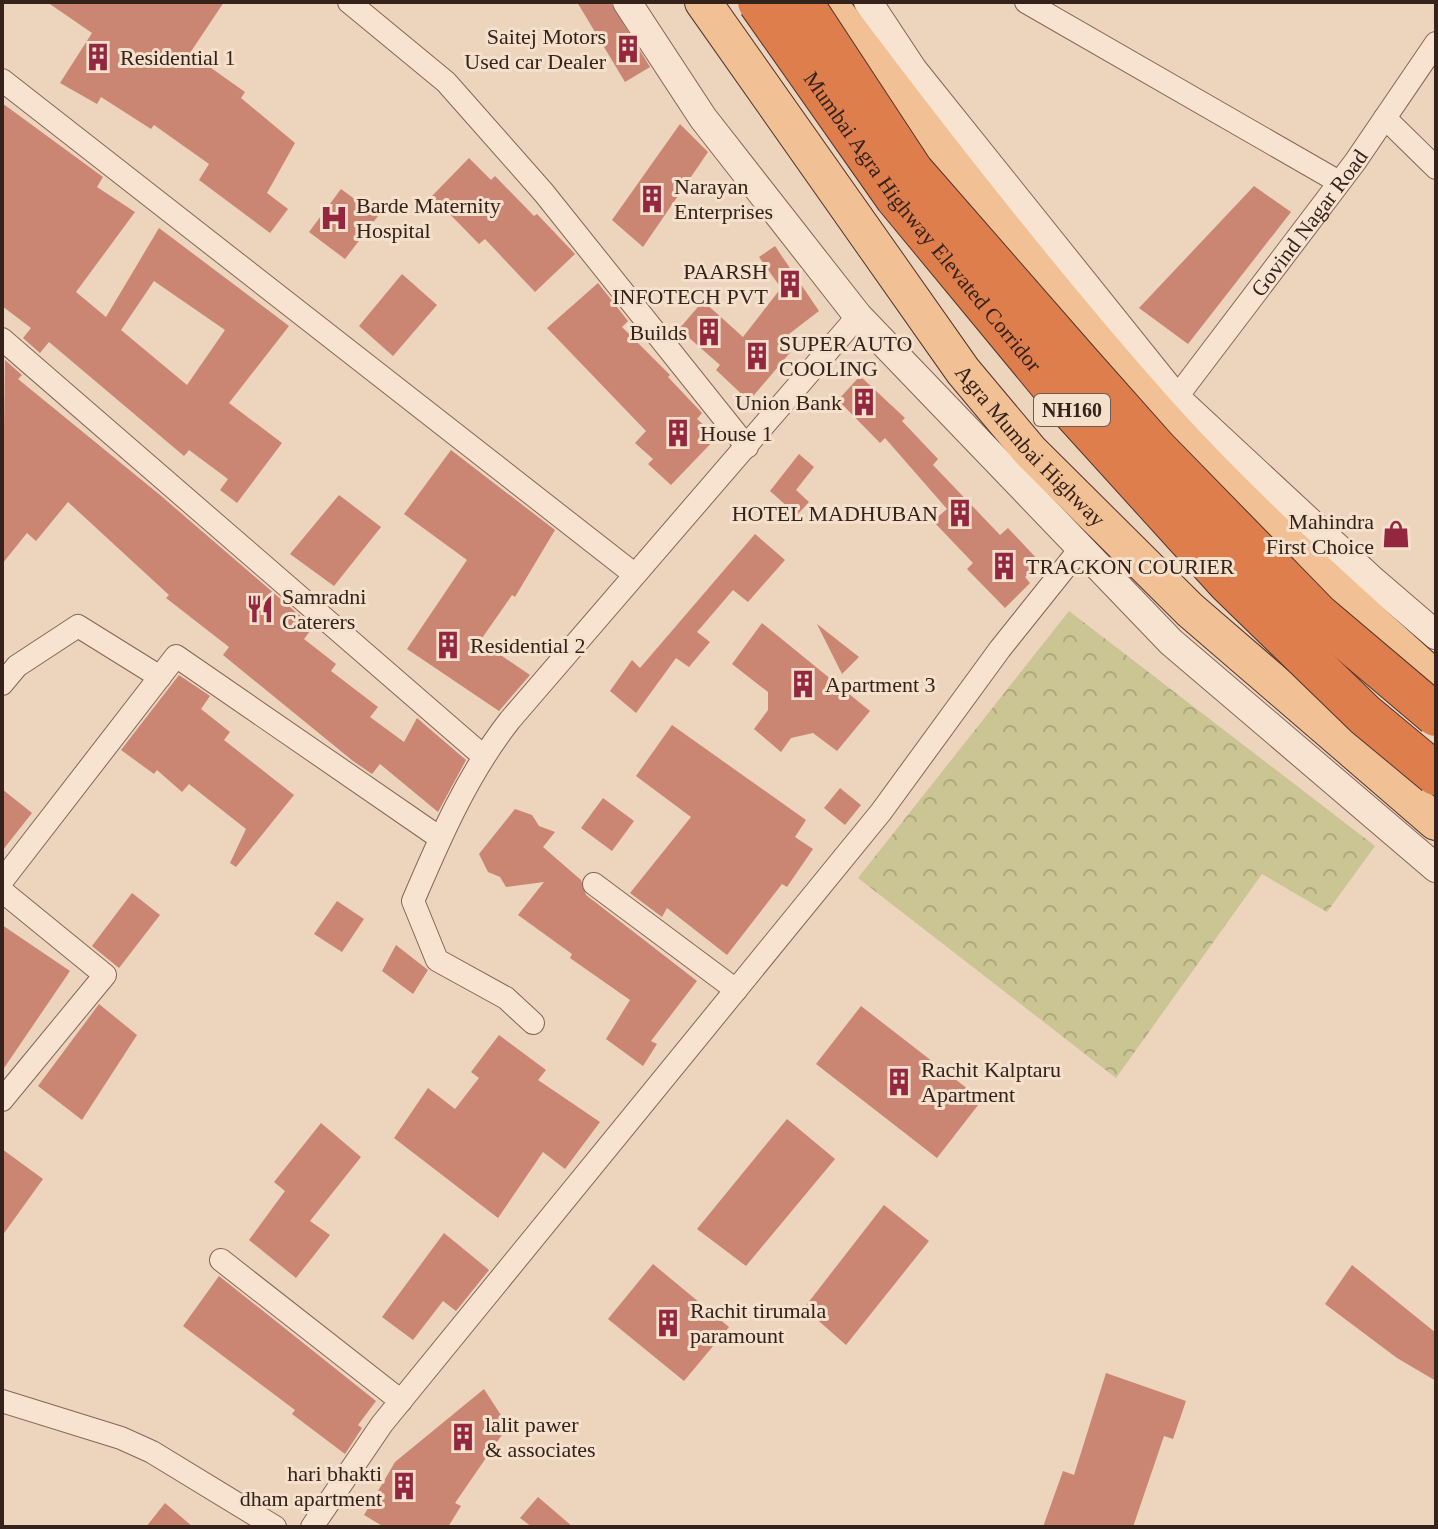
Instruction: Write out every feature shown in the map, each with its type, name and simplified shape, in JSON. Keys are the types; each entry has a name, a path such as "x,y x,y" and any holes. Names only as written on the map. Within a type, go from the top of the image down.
{"highway":[{"name":"Mumbai Agra Highway Elevated Corridor","path":"759,2 896,197 1072,410 1228,582 1365,715 1436,774"},
{"name":"Mumbai Agra Highway Elevated Corridor","path":"801,2 912,171 1156,449 1318,615 1436,715"}],"main road":[{"name":"Agra Mumbai Highway","path":"703,2 963,371 1030,451 1190,610 1436,822"},
{"path":"828,2 978,201 1155,409 1312,568 1428,658 1342,742"}],"street":[{"path":"349,2 446,82 544,193 747,447"},
{"path":"627,2 703,118 782,224 858,316 1171,642 1436,868"},
{"path":"868,2 913,70 1176,398 1362,572 1428,658"},
{"path":"1026,2 1339,182"},
{"name":"Govind Nagar Road","path":"1176,398 1339,182 1436,43"},
{"path":"2,80 634,574"},
{"path":"1385,118 1436,168"},
{"path":"533,1023 506,998 437,960 413,901 440,838 482,755 858,316"},
{"path":"2,339 482,755"},
{"path":"312,1527 401,1401 881,812 1000,649 1080,549"},
{"path":"2,684 17,666 78,626 160,677"},
{"path":"2,881 176,656 440,838"},
{"path":"594,884 736,990"},
{"path":"2,891 105,975 3,1096"},
{"path":"221,1260 401,1401"},
{"path":"2,1401 121,1438 152,1452 275,1527"}],"green space":[{"path":"1069,611 1375,846 1327,912 1262,874 1116,1078 858,878"}],"building":[{"path":"47,2 224,2 190,53 245,92 241,98 295,143 267,193 288,209 270,233 199,180 209,164 154,125 151,129 101,97 97,104 60,83 92,33"},
{"name":"Saitej Motors Used car Dealer","path":"577,2 610,2 650,67 625,82"},
{"path":"2,103 103,177 97,187 135,212 76,292 106,317 159,228 289,326 229,403 282,443 237,503 220,490 228,479 189,450 184,456 49,342 40,353 23,338 31,328 2,306","holes":["154,281 225,330 187,385 121,330"]},
{"name":"Narayan Enterprises","path":"680,124 708,152 643,247 612,220"},
{"path":"469,158 491,180 495,176 534,216 537,214 575,254 535,292 485,239 479,244 432,196"},
{"path":"1254,186 1291,212 1188,344 1139,308"},
{"name":"Barde Maternity Hospital","path":"341,189 378,216 345,259 309,232"},
{"path":"775,246 819,311 789,334 799,342 749,401 716,370 720,365 679,329 703,301 743,337 781,288 759,257"},
{"path":"402,274 437,305 393,356 359,326"},
{"path":"598,283 628,321 622,327 670,375 668,377 702,413 697,419 717,437 671,485 648,464 653,459 635,443 646,431 547,328"},
{"path":"5,360 22,375 18,379 160,495 313,627 304,639 336,664 331,671 378,707 370,717 404,742 417,718 466,760 438,812 380,764 372,774 353,761 223,655 229,647 166,598 169,595 68,502 36,541 27,533 2,564"},
{"path":"860,376 905,418 902,421 938,459 933,465 1000,535 1008,528 1040,562 1025,577 1030,583 1005,608 967,569 973,563 933,521 947,509 885,438 880,443 838,400"},
{"path":"451,450 555,530 515,597 512,595 480,641 530,675 499,711 407,649 467,560 404,514"},
{"path":"799,454 814,467 796,490 809,502 797,515 770,491"},
{"path":"339,495 381,527 334,586 290,554"},
{"path":"755,534 785,560 748,602 733,590 697,632 710,642 689,667 676,658 636,713 610,691 632,660 640,668"},
{"name":"Apartment 3","path":"762,623 870,711 837,751 813,733 791,738 781,752 754,729 768,710 768,692 732,664"},
{"path":"817,624 859,657 842,674"},
{"path":"179,675 210,696 201,709 230,732 224,740 294,795 236,867 230,863 246,829 189,784 182,792 157,770 154,774 121,750"},
{"path":"672,725 806,820 795,837 813,849 787,887 782,884 727,955 667,908 662,917 630,893 691,817 636,776"},
{"path":"840,788 861,805 845,825 824,808"},
{"path":"2,789 32,813 2,851"},
{"path":"603,798 634,821 612,851 581,828"},
{"path":"515,809 532,815 539,826 555,832 543,847 581,880 586,895 697,981 651,1041 657,1044 643,1066 606,1039 630,1000 570,958 572,954 518,915 544,882 506,887 500,877 488,872 479,854"},
{"path":"132,893 160,915 119,968 92,946"},
{"path":"337,901 364,919 342,952 314,934"},
{"path":"2,925 70,971 2,1071"},
{"path":"396,945 428,970 413,994 382,971"},
{"path":"99,1004 137,1035 82,1120 38,1086"},
{"name":"Rachit Kalptaru Apartment","path":"861,1006 982,1100 937,1158 816,1064"},
{"path":"499,1035 546,1070 538,1080 600,1122 565,1169 543,1152 498,1218 394,1138 428,1088 455,1109 479,1078 471,1072"},
{"path":"787,1119 835,1159 746,1266 697,1229"},
{"path":"321,1123 361,1157 310,1221 330,1235 296,1278 249,1240 285,1191 274,1182"},
{"path":"2,1149 43,1179 2,1236"},
{"path":"884,1205 929,1241 846,1345 804,1308"},
{"path":"444,1233 489,1270 456,1311 443,1301 413,1340 382,1317"},
{"name":"Rachit tirumala paramount","path":"653,1264 729,1327 684,1381 608,1319"},
{"path":"1352,1265 1436,1333 1436,1381 1397,1358 1325,1304"},
{"path":"219,1276 376,1401 358,1425 362,1428 345,1454 292,1414 295,1410 183,1326"},
{"path":"1106,1373 1186,1401 1173,1439 1164,1436 1133,1527 1043,1527 1063,1471 1074,1475"},
{"path":"484,1389 508,1426 455,1503 461,1506 448,1527 384,1527 364,1515 395,1462"},
{"path":"538,1497 573,1527 532,1527 520,1518"},
{"path":"165,1503 193,1527 146,1527"}],"place":[{"name":"Saitej Motors Used car Dealer","path":"628,49"},
{"name":"Residential 1","path":"98,57"},
{"name":"Narayan Enterprises","path":"652,199"},
{"name":"Barde Maternity Hospital","path":"334,218"},
{"name":"PAARSH INFOTECH PVT","path":"790,284"},
{"name":"Builds","path":"709,332"},
{"name":"SUPER AUTO COOLING","path":"757,356"},
{"name":"Union Bank","path":"864,402"},
{"name":"House 1","path":"678,433"},
{"name":"HOTEL MADHUBAN","path":"960,513"},
{"name":"Mahindra First Choice","path":"1396,534"},
{"name":"TRACKON COURIER","path":"1004,566"},
{"name":"Samradni Caterers","path":"260,609"},
{"name":"Residential 2","path":"448,645"},
{"name":"Apartment 3","path":"803,684"},
{"name":"Rachit Kalptaru Apartment","path":"899,1082"},
{"name":"Rachit tirumala paramount","path":"668,1323"},
{"name":"lalit pawer & associates","path":"463,1437"},
{"name":"hari bhakti dham apartment","path":"404,1486"}]}
